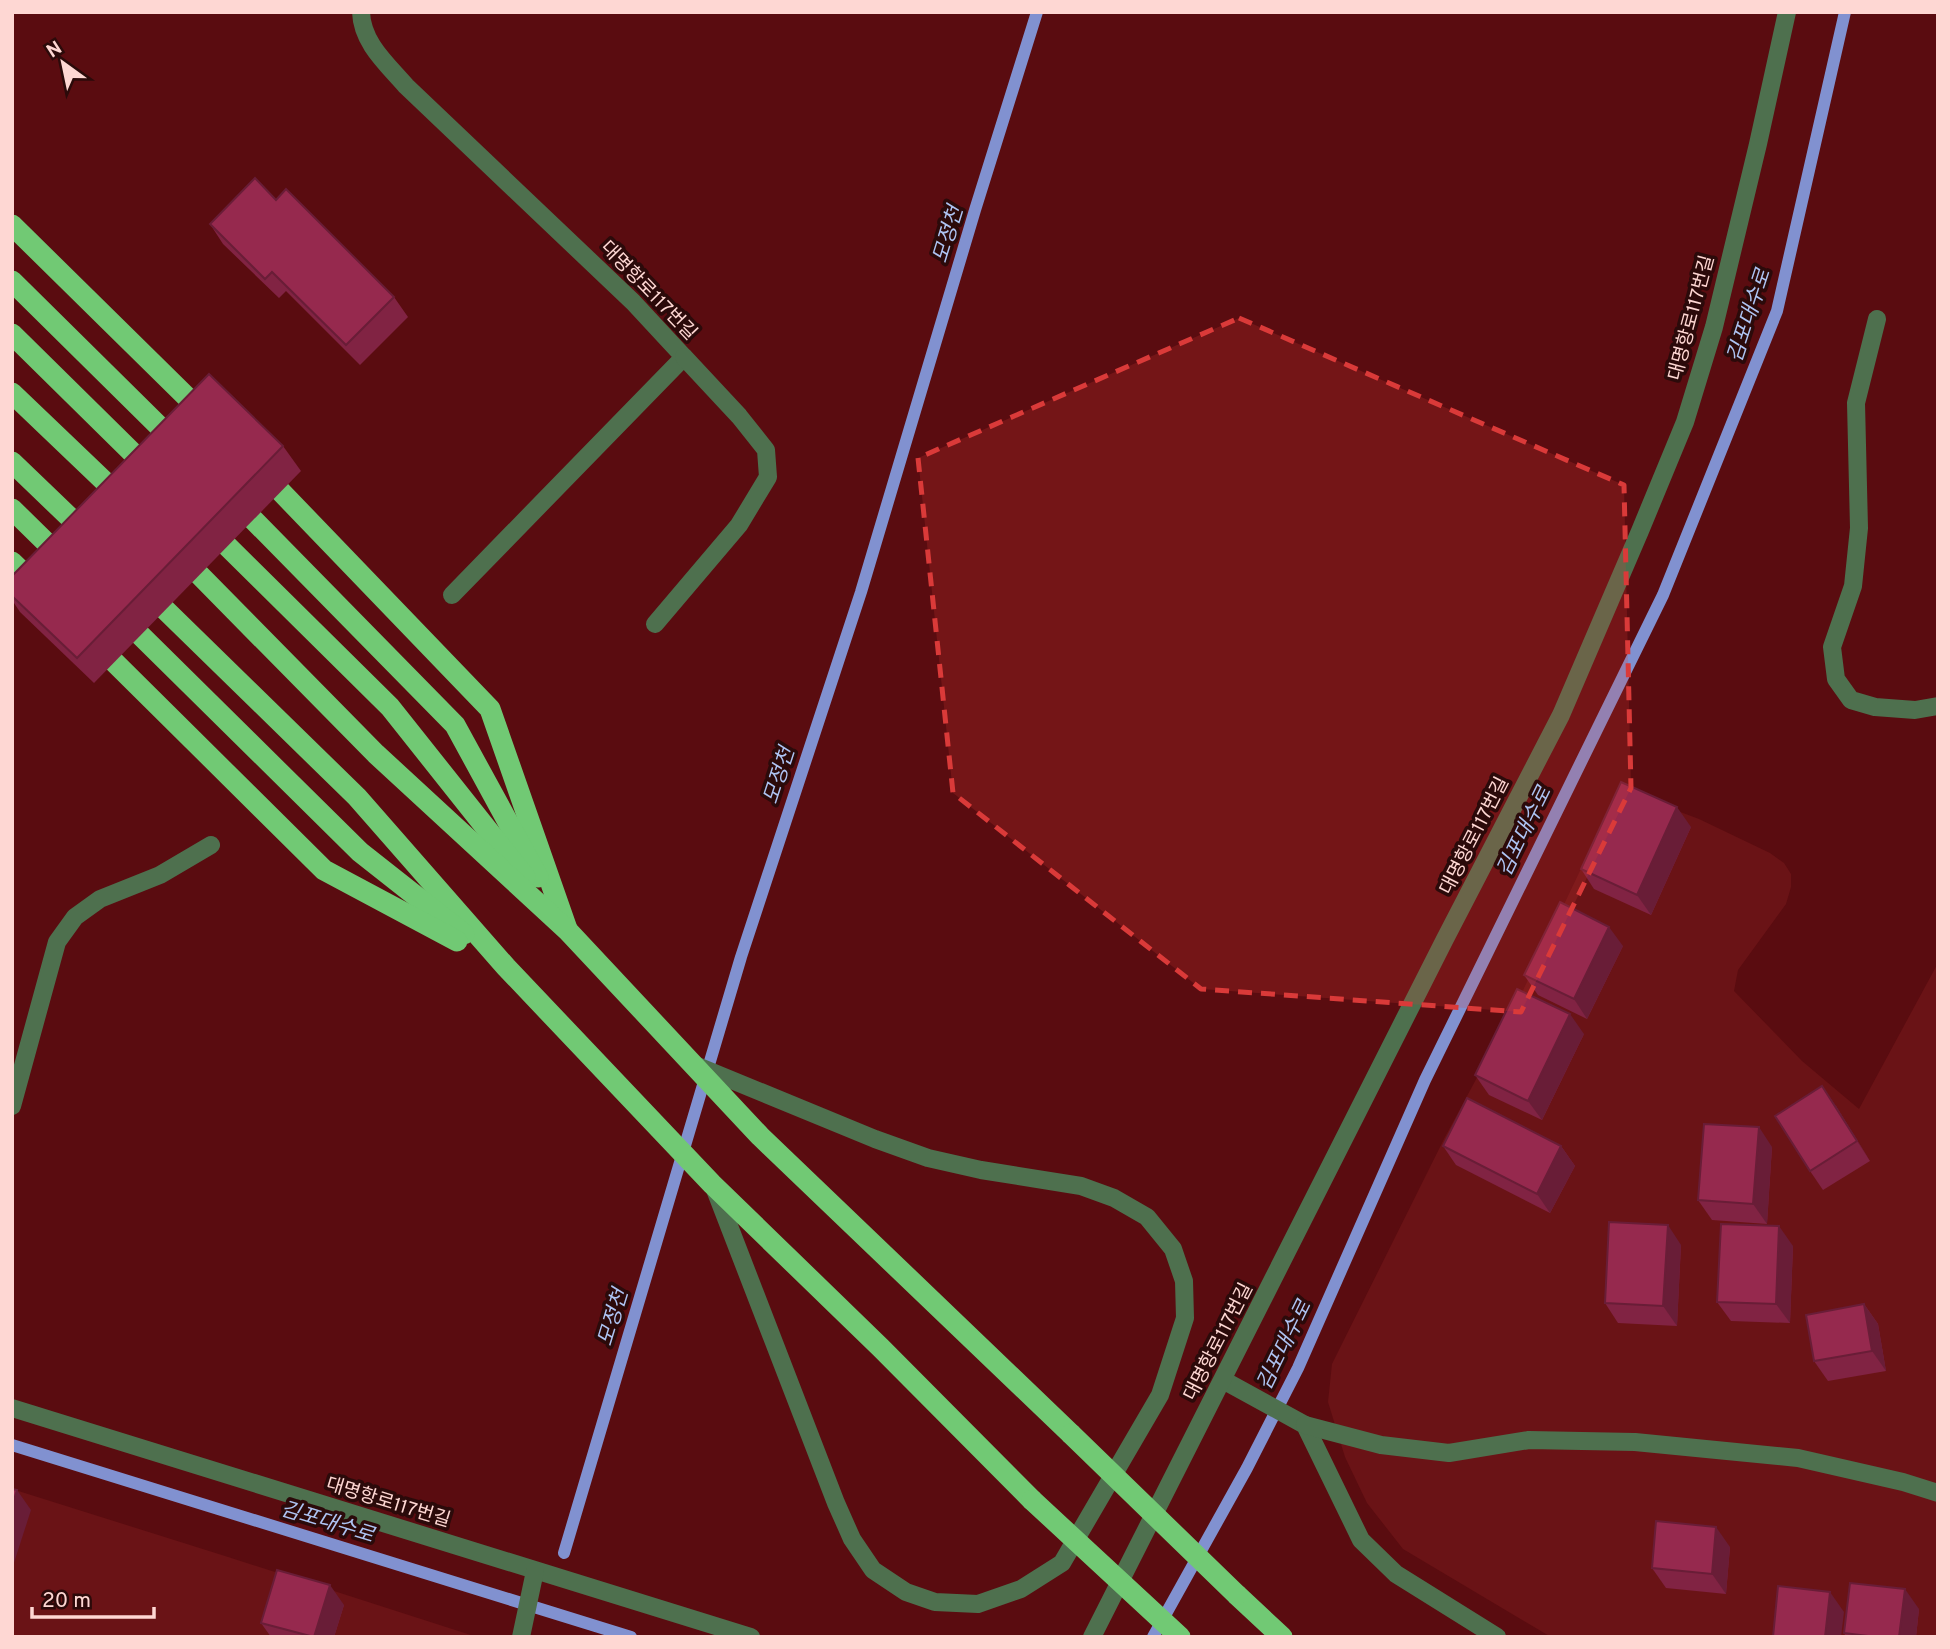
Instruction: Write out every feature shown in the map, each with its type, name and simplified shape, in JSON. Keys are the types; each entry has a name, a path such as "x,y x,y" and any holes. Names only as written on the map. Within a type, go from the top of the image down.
{"highway":[{"path":"12,225 222,431"},
{"path":"12,281 193,460"},
{"path":"12,334 164,483"},
{"path":"12,393 136,512"},
{"path":"250,460 490,709 568,931"},
{"path":"12,462 100,547"},
{"path":"222,488 455,725 568,931"},
{"path":"12,509 77,573"},
{"path":"193,511 390,707 568,931"},
{"path":"164,539 376,754 568,931 760,1136 1282,1637"},
{"path":"12,562 50,599"},
{"path":"129,575 357,797 506,967 712,1184 1032,1500 1180,1637"},
{"path":"104,600 360,852 506,967"},
{"path":"79,627 324,870 506,967"}],"lane":[{"name":"대명항로117번길","path":"361,12 361,26 372,47 406,86 633,302 684,357 452,595"},
{"name":"대명항로117번길","path":"1092,1637 1561,715 1685,422 1714,327 1787,12"},
{"path":"1877,319 1856,403 1859,528 1853,586 1832,647 1836,679 1851,700 1863,704 1915,710 1938,706"},
{"path":"655,624 739,525 768,477 766,450 739,416 684,357"},
{"path":"12,1106 57,942 75,917 100,899 160,875 211,845"},
{"path":"692,1064 875,1139 929,1158 981,1170 1081,1186 1114,1198 1147,1217 1173,1249 1184,1281 1185,1318 1160,1395 1062,1563 1021,1589 978,1604 935,1602 906,1592 873,1570 852,1539 712,1184"},
{"path":"1223,1380 1298,1421 1381,1445 1449,1453 1529,1440 1635,1442 1798,1458 1903,1482 1938,1493"},
{"name":"대명항로117번길","path":"12,1408 751,1637"},
{"path":"1298,1421 1361,1540 1396,1574 1497,1637"},
{"path":"521,1637 535,1571"}],"highlighted area":[{"path":"1239,318 1624,485 1631,788 1521,1012 1201,989 953,793 918,458"}],"shaded area":[{"path":"1630,793 1699,819 1770,853 1784,863 1791,874 1791,887 1786,904 1738,970 1734,991 1802,1061 1859,1109 1938,963 1938,1637 1551,1637 1403,1549 1367,1503 1345,1457 1328,1402 1332,1364 1445,1137 1516,1005 1609,810"},
{"path":"12,1489 225,1556 477,1637 12,1637"}],"building":[{"path":"255,178 276,200 286,189 394,297 346,345 272,272 265,279 210,224"},
{"path":"209,374 283,446 77,658 12,596 12,576"},
{"path":"1621,782 1677,807 1637,895 1581,869"},
{"path":"1560,902 1609,927 1574,999 1524,975"},
{"path":"1517,989 1570,1014 1528,1101 1475,1075"},
{"path":"1822,1086 1857,1141 1810,1171 1775,1116"},
{"path":"1467,1098 1561,1146 1537,1194 1443,1146"},
{"path":"1704,1124 1759,1127 1753,1204 1698,1200"},
{"path":"1609,1222 1668,1225 1663,1306 1605,1303"},
{"path":"1721,1224 1779,1226 1776,1304 1717,1302"},
{"path":"1864,1304 1872,1351 1814,1361 1806,1315"},
{"path":"12,1489 17,1490 12,1506"},
{"path":"1656,1521 1716,1527 1712,1574 1652,1568"},
{"path":"277,1570 330,1585 314,1637 261,1623"},
{"path":"1850,1583 1905,1589 1899,1637 1844,1633"},
{"path":"1778,1586 1830,1592 1825,1637 1773,1637"}],"waterway":[{"name":"모정천","path":"564,1553 741,957 861,592 1037,12"},
{"name":"김포대수로","path":"1153,1637 1247,1468 1298,1368 1425,1080 1663,595 1777,311 1845,12"},
{"name":"김포대수로","path":"12,1445 631,1637"}]}
